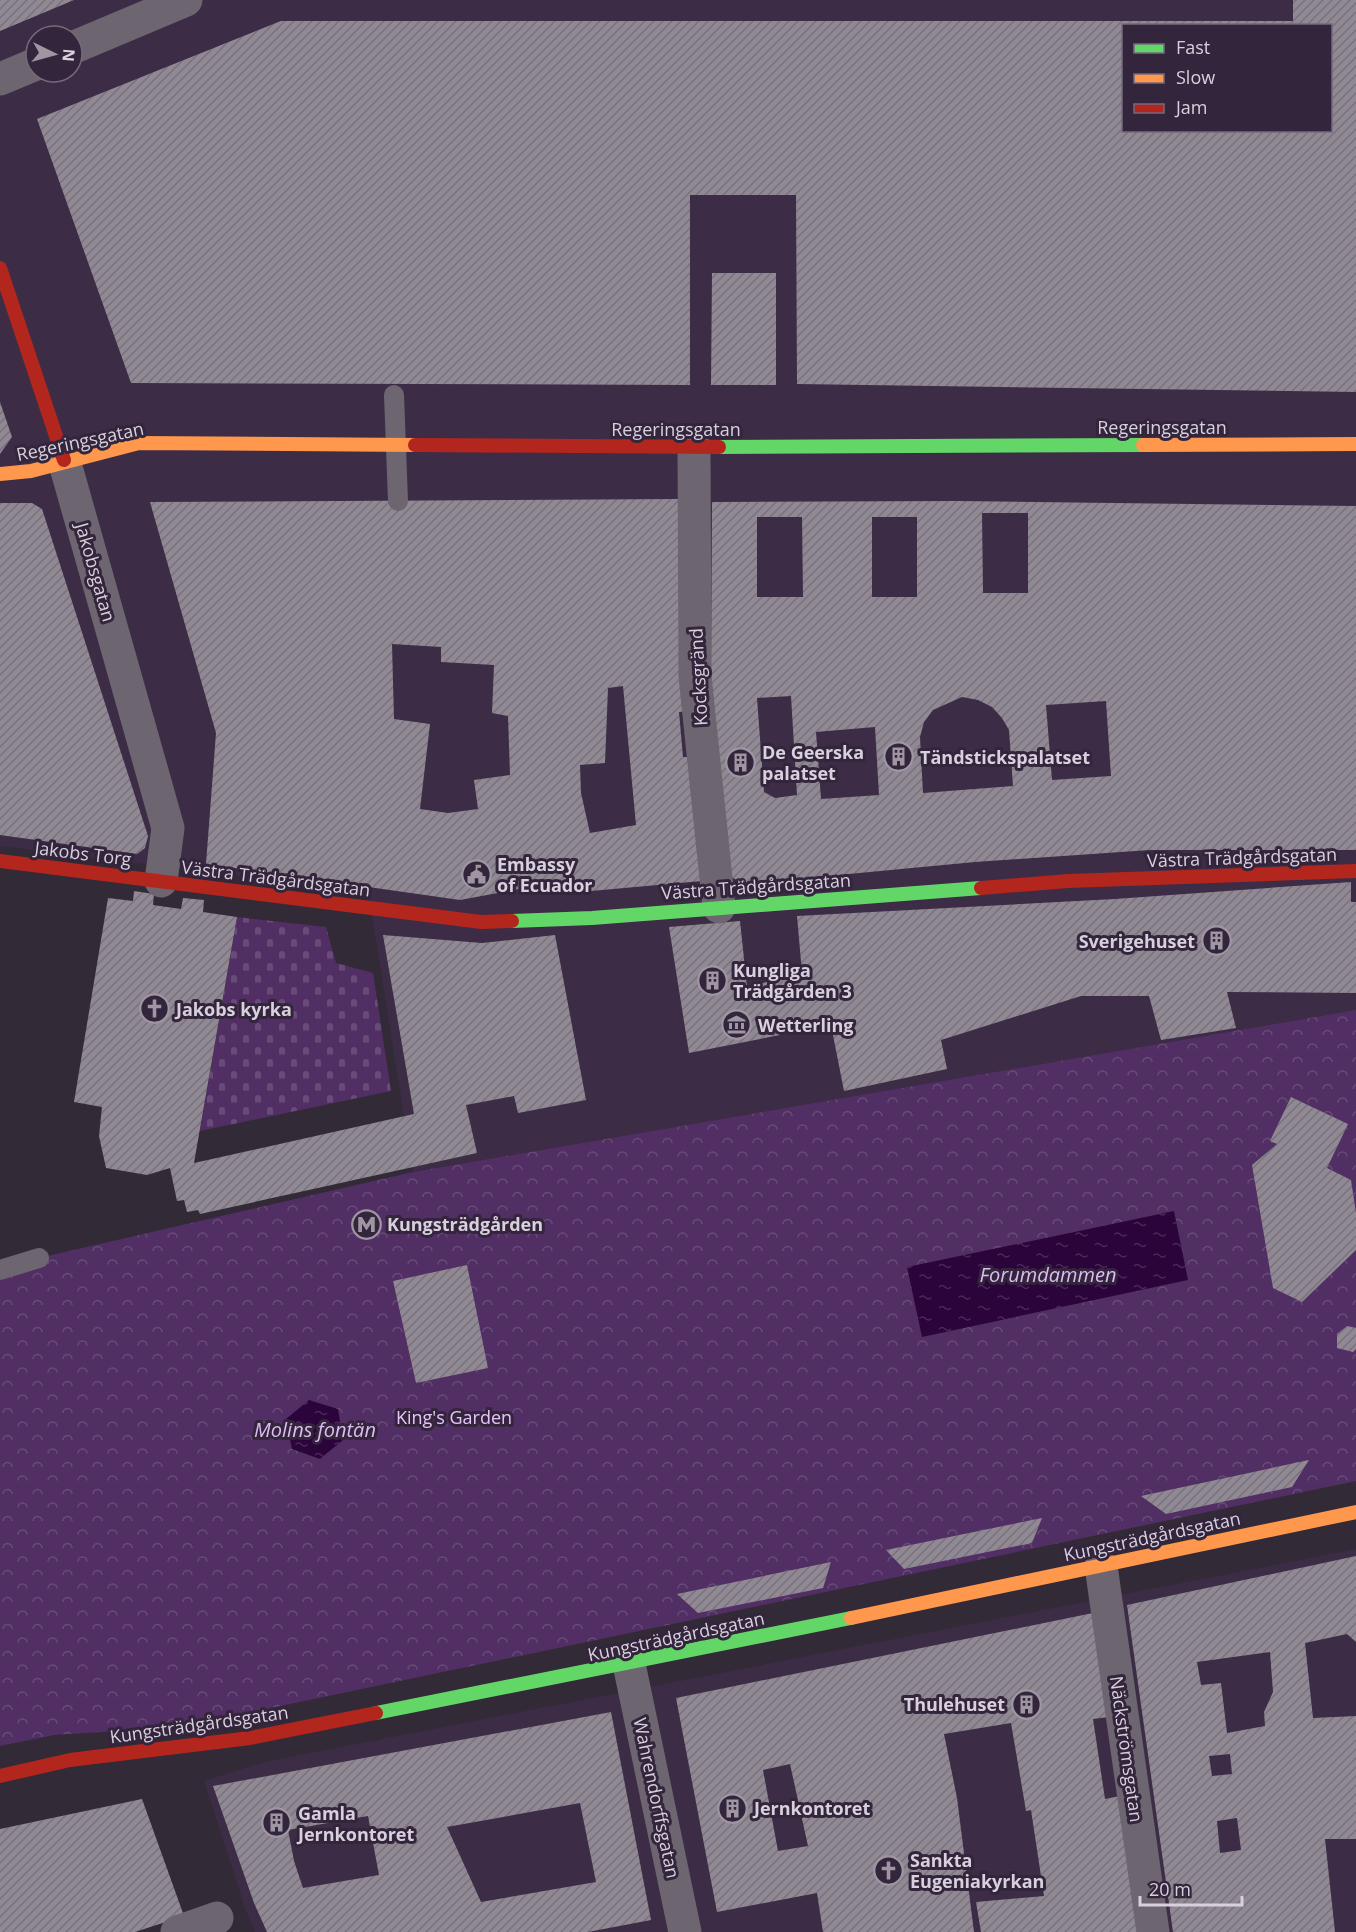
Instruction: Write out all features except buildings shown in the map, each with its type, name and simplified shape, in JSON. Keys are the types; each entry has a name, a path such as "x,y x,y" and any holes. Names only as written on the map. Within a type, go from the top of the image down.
{"street":[{"path":"84,42 150,7 186,0"},
{"path":"0,79 24,69"},
{"name":"Jakobsgatan","path":"0,268 64,460 168,828 161,881"},
{"name":"Regeringsgatan","path":"0,474 31,471 64,460 139,443 694,447 1356,444"},
{"name":"Kocksgränd","path":"694,447 695,676 719,907"},
{"name":"Jakobs Torg","path":"0,861 161,881"},
{"name":"Västra Trädgårdsgatan","path":"161,881 481,922 592,918 1068,881 1356,871"},
{"name":"Kungsträdgårdsgatan","path":"0,1776 70,1760 250,1738 629,1664 1356,1512"},
{"name":"Näckströmsgatan","path":"1101,1566 1153,1932"},
{"name":"Wahrendorffsgatan","path":"629,1664 686,1932"},
{"path":"177,1932 217,1918"}],"lane":[{"path":"394,395 398,501"},
{"path":"0,1270 39,1258"}],"shaded area":[{"path":"0,0 1356,0 1356,1010 413,1172 368,892 0,846"},
{"path":"1356,1549 1356,1932 255,1932 246,1911 204,1781 264,1762"}],"green space":[{"path":"237,917 326,927 336,963 373,973 391,1091 200,1131"},
{"name":"King's Garden","path":"1356,1010 1356,1481 180,1727 54,1735 0,1746 0,1267 413,1172"}],"water":[{"name":"Forumdammen","path":"1174,1211 1188,1280 922,1337 907,1267"},
{"name":"Molins fontän","path":"309,1400 338,1409 343,1440 320,1459 292,1449 286,1419"}],"traffic: fast":[{"path":"719,447 1143,445"},
{"path":"512,921 592,918 981,888"},
{"path":"376,1713 851,1618"}],"traffic: slow":[{"path":"0,474 31,471 139,443 415,445"},
{"path":"1143,445 1356,444"},
{"path":"851,1618 1356,1512"}],"traffic: jam":[{"path":"0,268 64,460"},
{"path":"415,445 719,447"},
{"path":"0,861 481,922 512,921"},
{"path":"981,888 1068,881 1356,871"},
{"path":"0,1776 70,1760 250,1738 376,1713"}],"place":[{"name":"Tändstickspalatset","path":"899,757"},
{"name":"De Geerska palatset","path":"741,762"},
{"name":"Embassy of Ecuador","path":"476,874"},
{"name":"Sverigehuset","path":"1216,941"},
{"name":"Kungliga Trädgården 3","path":"712,980"},
{"name":"Jakobs kyrka","path":"155,1009"},
{"name":"Wetterling","path":"737,1025"},
{"name":"Kungsträdgården","path":"366,1224"},
{"name":"Thulehuset","path":"1026,1704"},
{"name":"Jernkontoret","path":"733,1808"},
{"name":"Gamla Jernkontoret","path":"277,1823"},
{"name":"Sankta Eugeniakyrkan","path":"889,1870"}]}
